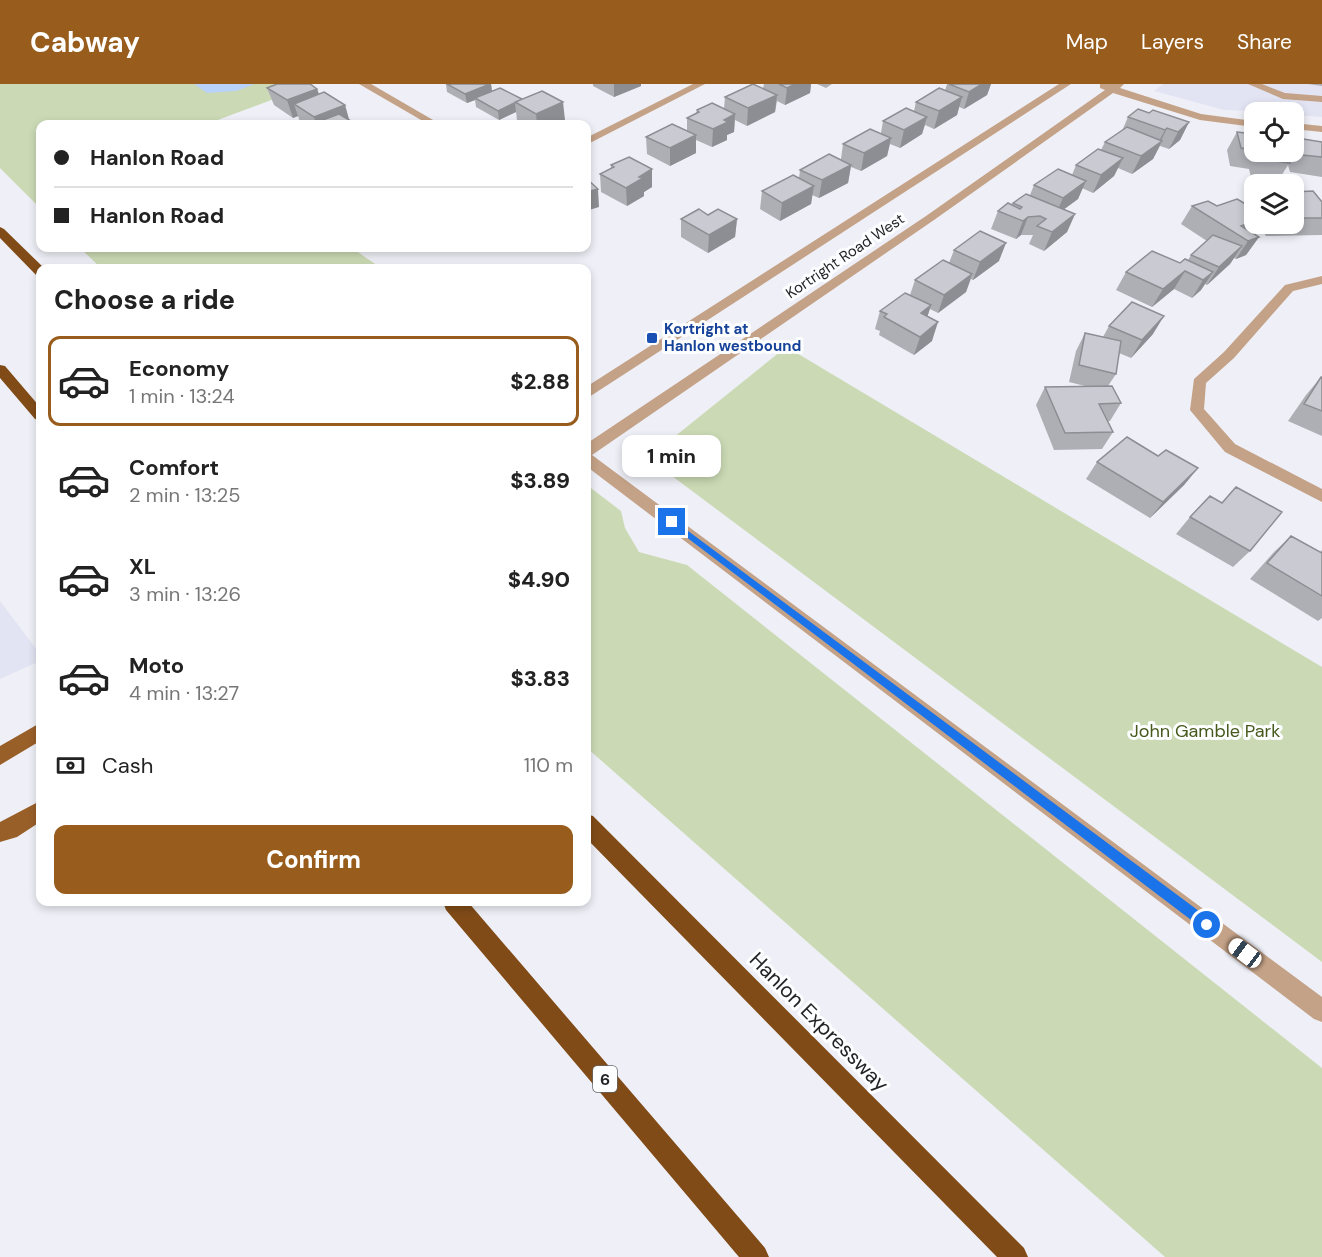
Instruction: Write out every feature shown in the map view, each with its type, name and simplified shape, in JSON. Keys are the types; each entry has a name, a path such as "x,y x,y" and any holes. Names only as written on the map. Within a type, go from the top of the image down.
{"highway":[{"path":"0,231 36,268"},
{"path":"0,369 36,411"},
{"name":"Hanlon Expressway","path":"591,828 1015,1257"},
{"name":"6","path":"457,906 756,1257"}],"main road":[{"path":"0,756 36,734"},
{"path":"0,832 10,830 36,814"}],"street":[{"path":"364,84 428,120"},
{"path":"591,139 700,84"},
{"name":"Kortright Road West","path":"591,391 1066,84"},
{"path":"1099,84 1116,86 1200,117 1244,123"},
{"path":"1253,84 1283,96 1322,99"},
{"name":"Kortright Road West","path":"591,449 930,218 1116,86"},
{"path":"1304,127 1322,129"},
{"path":"1322,280 1289,288 1229,356 1199,382 1197,410 1230,448 1322,496"},
{"path":"591,462 1322,1011"}],"shaded area":[{"path":"1163,84 1322,84 1322,117 1304,116 1304,102 1244,102 1244,111 1224,110 1154,91"},
{"path":"0,601 36,649 36,663 0,679"}],"green space":[{"path":"0,84 314,84 218,120 36,120 36,204 0,168"},
{"path":"84,252 358,252 375,264 97,264"},
{"name":"John Gamble Park","path":"796,339 795,352 1322,667 1322,962 648,458"},
{"path":"591,488 621,511 625,528 639,552 687,565 1322,1068 1322,1257 1165,1257 591,752"}],"water":[{"path":"194,84 255,84 236,91 207,93"}],"building":[{"path":"277,84 310,84 317,89 287,100 267,88"},
{"path":"447,84 490,84 465,94"},
{"path":"753,84 777,95 748,108 725,97"},
{"path":"779,84 795,84 787,88"},
{"path":"949,84 982,84 969,92"},
{"path":"500,88 522,99 498,111 475,98"},
{"path":"939,88 962,97 939,111 916,102"},
{"path":"542,91 563,102 536,114 515,102"},
{"path":"324,92 345,105 314,117 294,104"},
{"path":"712,103 735,114 724,120 728,122 713,129 687,118 699,112 697,110"},
{"path":"906,108 927,117 904,130 883,121"},
{"path":"1138,109 1149,113 1153,110 1189,122 1178,132 1167,128 1165,130 1128,117"},
{"path":"339,114 349,120 323,120"},
{"path":"672,124 696,135 670,148 646,137"},
{"path":"1127,127 1162,141 1141,156 1105,142"},
{"path":"870,129 891,138 864,153 843,144"},
{"path":"1237,132 1244,133 1244,148 1241,148"},
{"path":"1304,139 1322,142 1322,157 1304,155"},
{"path":"1098,149 1123,158 1101,175 1076,165"},
{"path":"829,154 851,165 822,180 800,170"},
{"path":"629,157 652,169 639,177 643,178 626,188 600,174 614,167 611,165"},
{"path":"1058,169 1086,181 1063,198 1034,185"},
{"path":"793,175 814,186 782,203 762,191"},
{"path":"591,183 598,189 591,191"},
{"path":"1304,191 1313,191 1322,202 1322,218 1304,218"},
{"path":"1026,194 1075,214 1052,232 1037,226 1046,219 1040,216 1028,217 1023,221 998,211 1008,203 1020,209 1022,207 1013,203"},
{"path":"1237,199 1244,203 1244,225 1241,226 1244,228 1244,234 1254,234 1259,237 1248,241 1192,206 1208,201 1217,206"},
{"path":"699,209 708,215 718,209 737,219 709,235 681,219"},
{"path":"980,231 1006,243 980,262 954,250"},
{"path":"1213,235 1242,246 1219,267 1191,255"},
{"path":"1152,251 1180,263 1185,259 1213,272 1203,280 1185,271 1163,289 1126,272"},
{"path":"943,260 972,274 944,295 915,280"},
{"path":"905,293 931,305 921,313 938,322 920,337 884,317 887,314 880,311"},
{"path":"1132,302 1164,316 1142,340 1109,326"},
{"path":"1085,333 1121,341 1116,374 1079,365"},
{"path":"1322,377 1322,411 1304,404"},
{"path":"1112,386 1121,403 1099,404 1113,432 1065,433 1045,387"},
{"path":"1127,437 1158,456 1166,450 1198,468 1163,502 1097,462"},
{"path":"1236,487 1282,512 1250,551 1190,517 1210,496 1222,503"},
{"path":"1291,536 1322,553 1322,596 1267,563"}],"place":[{"name":"Kortright at Hanlon westbound","path":"652,338"}],"route":[{"path":"672,522 1207,925"}]}
